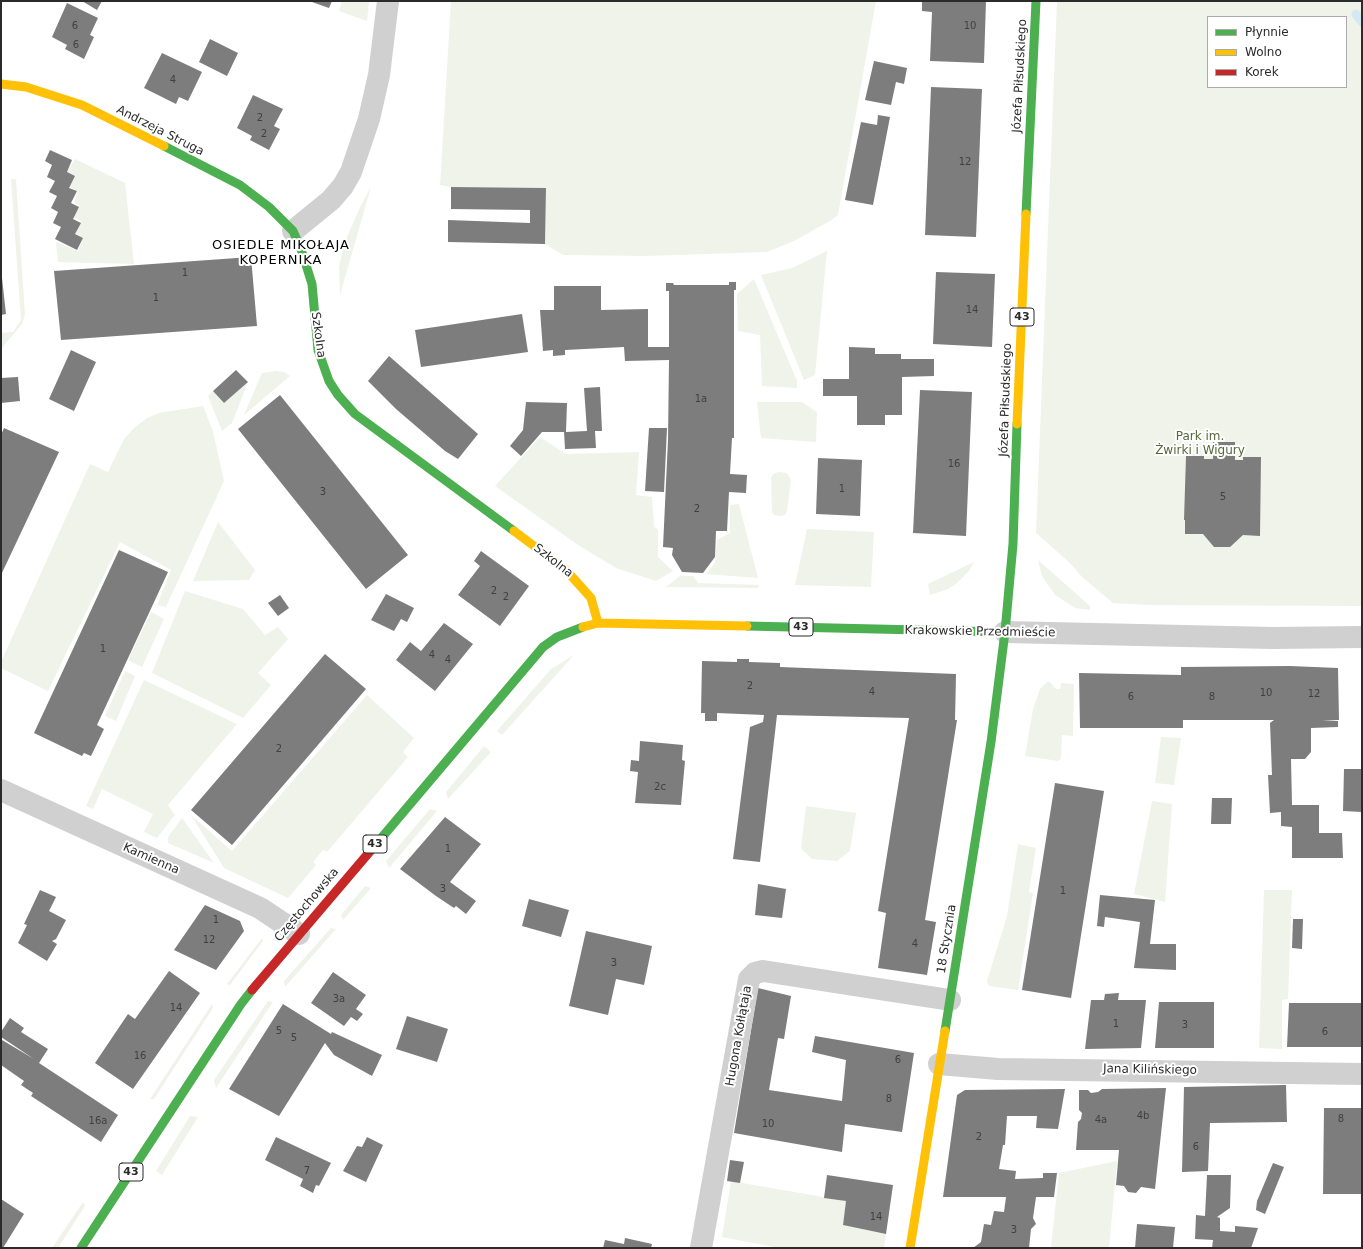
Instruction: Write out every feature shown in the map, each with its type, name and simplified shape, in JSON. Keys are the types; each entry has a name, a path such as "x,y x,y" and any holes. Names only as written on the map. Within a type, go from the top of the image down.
{"main road":[{"name":"Józefa Piłsudskiego","path":"1005,632 1014,538 1016,435 1036,1"},
{"name":"Andrzeja Struga","path":"1,84 26,87 52,94 82,106 217,172 257,197 293,231"},
{"name":"Szkolna","path":"293,231 301,249 312,284 318,350 329,381 338,396 355,414 566,570 591,598 598,623"},
{"name":"Krakowskie Przedmieście","path":"598,623 1005,632"},
{"name":"Częstochowska","path":"81,1248 241,1004 543,647 569,632 598,623"},
{"name":"18 Stycznia","path":"910,1248 991,742 1005,632"}],"street":[{"path":"293,231 331,200 343,186 351,172 369,119 379,75 388,1"},
{"name":"Krakowskie Przedmieście","path":"1005,632 1273,638 1362,637"},
{"name":"Kamienna","path":"1,790 260,908 299,934"},
{"name":"Hugona Kołłątaja","path":"701,1248 749,979 755,973 763,971 950,1000"},
{"name":"Jana Kilińskiego","path":"939,1064 998,1069 1362,1074"}],"green space":[{"path":"342,1 369,1 367,21 339,11"},
{"path":"451,1 876,1 838,215 794,241 767,252 646,256 563,255 545,244 546,188 451,187 440,185"},
{"name":"Park im. Żwirki i Wigury","path":"1057,1 1362,1 1362,606 1149,605 1113,603 1082,577 1071,564 1036,533"},
{"path":"75,159 125,183 134,264 58,262 56,242 78,251 83,238 75,233 81,221 73,217 79,206 74,202 78,191 69,187 67,172"},
{"path":"11,179 16,179 25,315 22,324 1,349 1,333 13,332 21,320"},
{"path":"371,187 340,295 339,267 344,244 361,205"},
{"path":"827,251 815,375 804,380 761,275 792,268"},
{"path":"754,279 797,381 797,388 762,386 760,335 738,331 737,294"},
{"path":"276,371 284,372 290,376 244,415 262,373"},
{"path":"248,382 232,423 222,431 208,396 213,391 224,403"},
{"path":"757,402 802,402 817,412 816,442 761,438"},
{"path":"203,406 213,431 224,481 166,607 157,605 171,570 120,542 48,691 1,668 1,662 90,464 108,472 124,439 134,428 147,418 159,413"},
{"path":"540,437 566,454 639,452 636,495 652,497 654,527 658,529 658,557 673,571 656,581 616,568 578,545 495,486"},
{"path":"778,472 787,473 791,480 787,511 785,515 781,516 774,515 772,512 771,478 773,474"},
{"path":"739,504 758,578 706,574 715,563 717,540 730,533 730,505"},
{"path":"218,522 255,570 249,580 193,581"},
{"path":"807,529 874,532 871,587 795,585"},
{"path":"1038,560 1090,606 1090,610 1075,608 1055,595 1042,576"},
{"path":"974,562 969,571 956,584 948,589 930,595 928,584"},
{"path":"680,576 693,576 698,583 759,585 758,588 666,587"},
{"path":"185,591 243,609 265,635 278,627 288,639 258,673 271,685 243,718 152,673"},
{"path":"151,612 164,619 142,667 128,660"},
{"path":"574,655 502,735 497,731 551,669"},
{"path":"125,671 135,676 116,721 105,716"},
{"path":"144,680 237,724 168,805 175,815 157,838 144,832 153,814 102,789 93,809 86,806"},
{"path":"1047,682 1050,682 1056,689 1060,689 1061,683 1074,684 1073,736 1062,735 1061,759 1058,761 1025,756 1033,709 1040,689"},
{"path":"367,695 414,738 403,752 408,757 327,852 323,850 313,862 316,865 288,898 224,868 191,815 232,851"},
{"path":"1161,737 1181,738 1174,785 1155,783"},
{"path":"484,746 491,752 448,799 446,792"},
{"path":"1152,801 1172,804 1165,902 1134,894"},
{"path":"806,806 856,813 850,851 837,861 812,859 801,848"},
{"path":"430,809 437,811 389,868 386,861"},
{"path":"182,818 214,863 168,843 168,837"},
{"path":"1018,844 1036,848 1029,892 1033,893 1018,990 989,986 987,981 1007,916"},
{"path":"365,886 371,888 343,920 341,915"},
{"path":"1264,890 1292,890 1288,999 1282,1000 1282,1049 1259,1048"},
{"path":"331,928 336,929 285,987 284,981"},
{"path":"262,938 263,941 230,985 227,984"},
{"path":"268,1001 273,1002 216,1088 214,1080"},
{"path":"212,1004 213,1008 154,1099 150,1099"},
{"path":"190,1116 198,1117 162,1175 156,1171"},
{"path":"1117,1161 1109,1248 1051,1248 1059,1173"},
{"path":"731,1181 846,1201 843,1225 886,1234 884,1248 779,1248 722,1237"},
{"path":"83,1202 85,1206 58,1248 52,1248"}],"building":[{"path":"82,1 102,1 97,10"},
{"path":"309,1 332,1 329,8"},
{"path":"922,1 986,1 984,63 930,61 932,12 922,11"},
{"path":"67,3 98,18 90,35 94,37 84,59 65,49 67,45 52,37"},
{"path":"210,39 238,53 227,76 199,62"},
{"path":"162,53 202,72 188,101 179,97 176,104 144,88"},
{"path":"874,61 907,68 904,84 896,82 891,105 865,100"},
{"path":"931,87 982,89 976,237 925,235"},
{"path":"253,95 283,109 274,126 280,129 269,150 250,140 252,136 237,128"},
{"path":"878,115 890,117 873,205 845,200 861,122 877,125"},
{"path":"50,150 72,160 67,172 75,176 69,188 77,191 71,203 79,207 73,219 81,223 75,234 83,238 77,250 55,239 61,227 53,223 58,212 51,208 57,196 49,192 55,181 47,177 52,165 45,161"},
{"path":"451,187 546,188 545,244 448,242 448,220 530,223 530,210 451,209"},
{"path":"251,257 257,326 61,340 54,271"},
{"path":"1,269 6,314 1,315"},
{"path":"936,272 995,274 992,347 933,344"},
{"path":"729,282 736,282 736,290 734,290 734,438 732,438 730,474 747,475 746,493 729,492 727,531 716,531 715,557 703,573 682,572 672,555 673,548 663,547 668,440 669,360 625,361 624,347 565,350 565,355 553,356 553,350 543,351 540,310 554,310 554,286 601,286 601,310 648,309 648,347 669,347 669,291 666,291 666,283 673,283 674,285 729,285"},
{"path":"522,314 528,352 421,367 415,330"},
{"path":"849,347 875,348 875,354 901,354 901,359 934,359 934,376 902,377 902,415 885,415 885,425 857,425 857,396 823,396 823,379 849,379"},
{"path":"71,350 96,362 74,411 49,399"},
{"path":"389,356 478,434 458,459 445,451 396,409 368,381"},
{"path":"236,370 248,382 224,403 213,391"},
{"path":"18,377 20,401 1,403 1,378"},
{"path":"600,387 602,431 595,431 596,448 565,449 564,432 542,432 521,456 510,446 523,430 526,402 567,403 566,432 587,431 584,388"},
{"path":"920,390 972,392 966,536 913,533"},
{"path":"280,395 408,555 366,589 238,429"},
{"path":"4,428 59,452 1,575 1,435"},
{"path":"649,428 667,428 664,492 645,491"},
{"path":"1213,442 1235,442 1235,460 1243,460 1243,457 1261,457 1260,536 1243,535 1230,547 1214,547 1203,534 1185,534 1186,456 1204,456 1204,459 1213,459"},
{"path":"818,458 862,460 860,516 816,514"},
{"path":"119,550 168,572 97,725 104,729 91,756 84,753 82,756 34,733"},
{"path":"481,551 529,586 500,626 458,595 480,566 474,561"},
{"path":"386,594 414,608 407,622 401,619 394,631 371,620"},
{"path":"280,595 289,608 278,616 268,603"},
{"path":"444,623 473,644 435,691 396,660 410,642 421,651"},
{"path":"325,654 366,689 232,845 191,810"},
{"path":"737,659 749,659 749,662 780,663 780,667 956,674 955,720 957,720 925,920 936,922 927,975 878,968 886,913 878,911 909,718 777,715 760,862 733,859 750,727 763,722 764,715 717,713 717,721 705,721 705,713 701,713 702,661 737,662"},
{"path":"1290,666 1338,668 1339,720 1322,720 1338,721 1338,727 1311,728 1311,752 1305,759 1291,759 1292,805 1319,805 1319,833 1342,833 1343,858 1292,858 1292,827 1281,826 1281,812 1270,813 1268,775 1272,775 1270,723 1274,720 1183,720 1183,728 1080,728 1079,673 1181,675 1181,667"},
{"path":"640,741 683,745 682,760 685,761 681,805 635,803 638,772 630,771 631,760 639,761"},
{"path":"1344,769 1362,769 1362,812 1343,811"},
{"path":"1055,783 1104,791 1071,998 1022,990"},
{"path":"1212,798 1232,798 1231,824 1211,824"},
{"path":"445,817 481,844 450,882 476,901 466,914 456,906 454,908 436,896 400,869"},
{"path":"758,884 786,889 782,918 755,915"},
{"path":"40,890 56,897 49,911 66,920 56,939 52,941 57,944 47,961 18,943 27,925 24,924"},
{"path":"1100,895 1155,900 1150,944 1176,944 1176,970 1134,968 1140,922 1105,917 1104,927 1097,926"},
{"path":"529,899 569,910 561,937 522,926"},
{"path":"205,905 240,921 244,931 216,970 174,950"},
{"path":"1293,919 1303,919 1302,949 1292,948"},
{"path":"586,931 652,946 644,985 616,979 608,1015 569,1006"},
{"path":"169,971 200,993 133,1089 95,1063 128,1014 135,1019"},
{"path":"333,972 366,995 356,1009 363,1014 357,1021 351,1017 344,1026 311,1003"},
{"path":"758,988 791,996 784,1039 778,1038 769,1090 842,1101 846,1060 812,1052 815,1036 914,1053 902,1132 845,1124 842,1152 734,1133"},
{"path":"1119,993 1118,1000 1146,1000 1141,1048 1085,1049 1091,1000 1104,1000 1105,994"},
{"path":"1159,1002 1214,1002 1214,1048 1155,1048"},
{"path":"1289,1003 1361,1003 1362,1047 1287,1047"},
{"path":"283,1004 331,1034 332,1032 382,1055 372,1076 334,1055 325,1043 279,1116 229,1089"},
{"path":"407,1016 448,1029 437,1062 396,1049"},
{"path":"10,1018 24,1028 21,1032 48,1049 39,1063 118,1115 101,1142 31,1096 33,1093 21,1085 24,1081 1,1065 2,1040 34,1059 1,1037 1,1032"},
{"path":"1286,1085 1287,1122 1210,1123 1208,1171 1182,1172 1184,1087"},
{"path":"1166,1088 1155,1189 1141,1187 1136,1193 1128,1192 1124,1186 1116,1185 1119,1150 1076,1150 1078,1122 1081,1119 1082,1113 1079,1110 1079,1090 1088,1090 1091,1093 1098,1092 1102,1089"},
{"path":"1065,1089 1058,1129 1036,1128 1037,1116 1007,1116 1005,1145 1003,1145 999,1169 1016,1171 1015,1179 1043,1178 1043,1173 1057,1173 1054,1197 1036,1197 1033,1218 1036,1224 1031,1229 1029,1248 973,1248 981,1242 984,1224 991,1225 994,1211 1004,1212 1006,1197 943,1197 957,1095 965,1090"},
{"path":"1324,1108 1362,1108 1362,1194 1323,1194"},
{"path":"276,1137 331,1163 319,1186 316,1185 313,1193 300,1186 303,1179 265,1160"},
{"path":"367,1137 383,1145 366,1182 343,1171 357,1146 362,1147"},
{"path":"730,1160 744,1162 740,1183 727,1181"},
{"path":"1273,1163 1284,1167 1265,1214 1256,1210 1257,1201"},
{"path":"827,1175 893,1185 886,1234 843,1225 846,1201 824,1198"},
{"path":"1207,1175 1231,1175 1230,1208 1217,1217 1220,1218 1220,1231 1235,1232 1235,1226 1258,1228 1251,1248 1212,1248 1213,1240 1195,1239 1196,1215 1205,1216"},
{"path":"1,1199 24,1214 3,1248 1,1248"},
{"path":"1137,1224 1175,1227 1173,1248 1135,1248"},
{"path":"625,1238 652,1244 651,1248 603,1248 605,1240 624,1244"}],"waterway":[{"path":"1356,14 1362,22"}],"traffic: fast":[{"path":"1026,214 1036,1"},
{"path":"164,146 240,185 269,207 293,231 301,249 312,284 318,350 329,381 338,395 355,414 514,531"},
{"path":"747,626 1005,632 1013,544 1017,424"},
{"path":"378,842 543,647 557,637 583,627"},
{"path":"945,1031 991,742 1005,632"},
{"path":"81,1248 241,1004 252,990"}],"traffic: slow":[{"path":"1,84 26,87 82,105 164,146"},
{"path":"1017,424 1026,214"},
{"path":"514,531 566,570 591,598 598,623"},
{"path":"583,627 598,623 747,626"},
{"path":"910,1248 945,1031"}],"traffic: jam":[{"path":"252,990 378,842"}],"district":[{"name":"OSIEDLE MIKOŁAJA KOPERNIKA","path":"281,254"}]}
